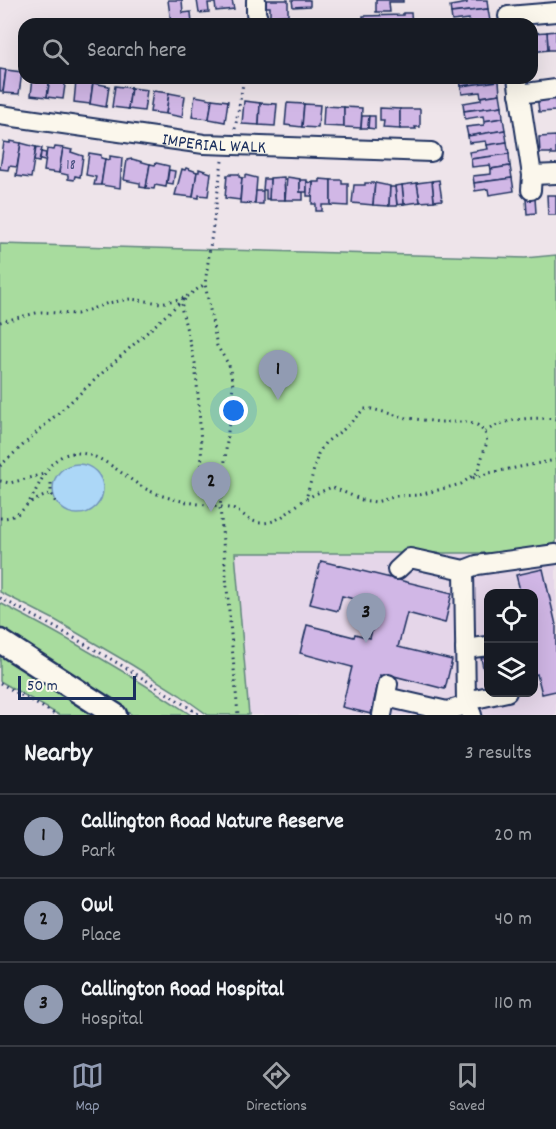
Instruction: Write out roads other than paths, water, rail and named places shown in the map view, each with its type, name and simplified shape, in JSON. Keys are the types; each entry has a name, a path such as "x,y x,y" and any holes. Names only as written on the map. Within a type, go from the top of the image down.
{"main road":[{"path":"0,641 115,715"}],"street":[{"path":"256,0 258,18"},
{"path":"507,13 556,12"},
{"path":"556,89 518,86 532,183 556,174"},
{"name":"IMPERIAL WALK","path":"0,115 204,144 431,152"},
{"path":"397,570 410,558 464,570 477,565 556,554"},
{"path":"464,570 468,707"},
{"path":"465,649 484,647"},
{"path":"385,698 447,711 468,707 496,697"}],"water":[{"path":"78,464 92,468 99,475 103,489 99,503 92,510 78,514 64,510 57,503 53,489 57,475 64,468"}],"place":[{"name":"Callington Road Nature Reserve","path":"278,400"},
{"name":"Owl","path":"211,512"},
{"name":"Callington Road Hospital","path":"366,643"}]}
